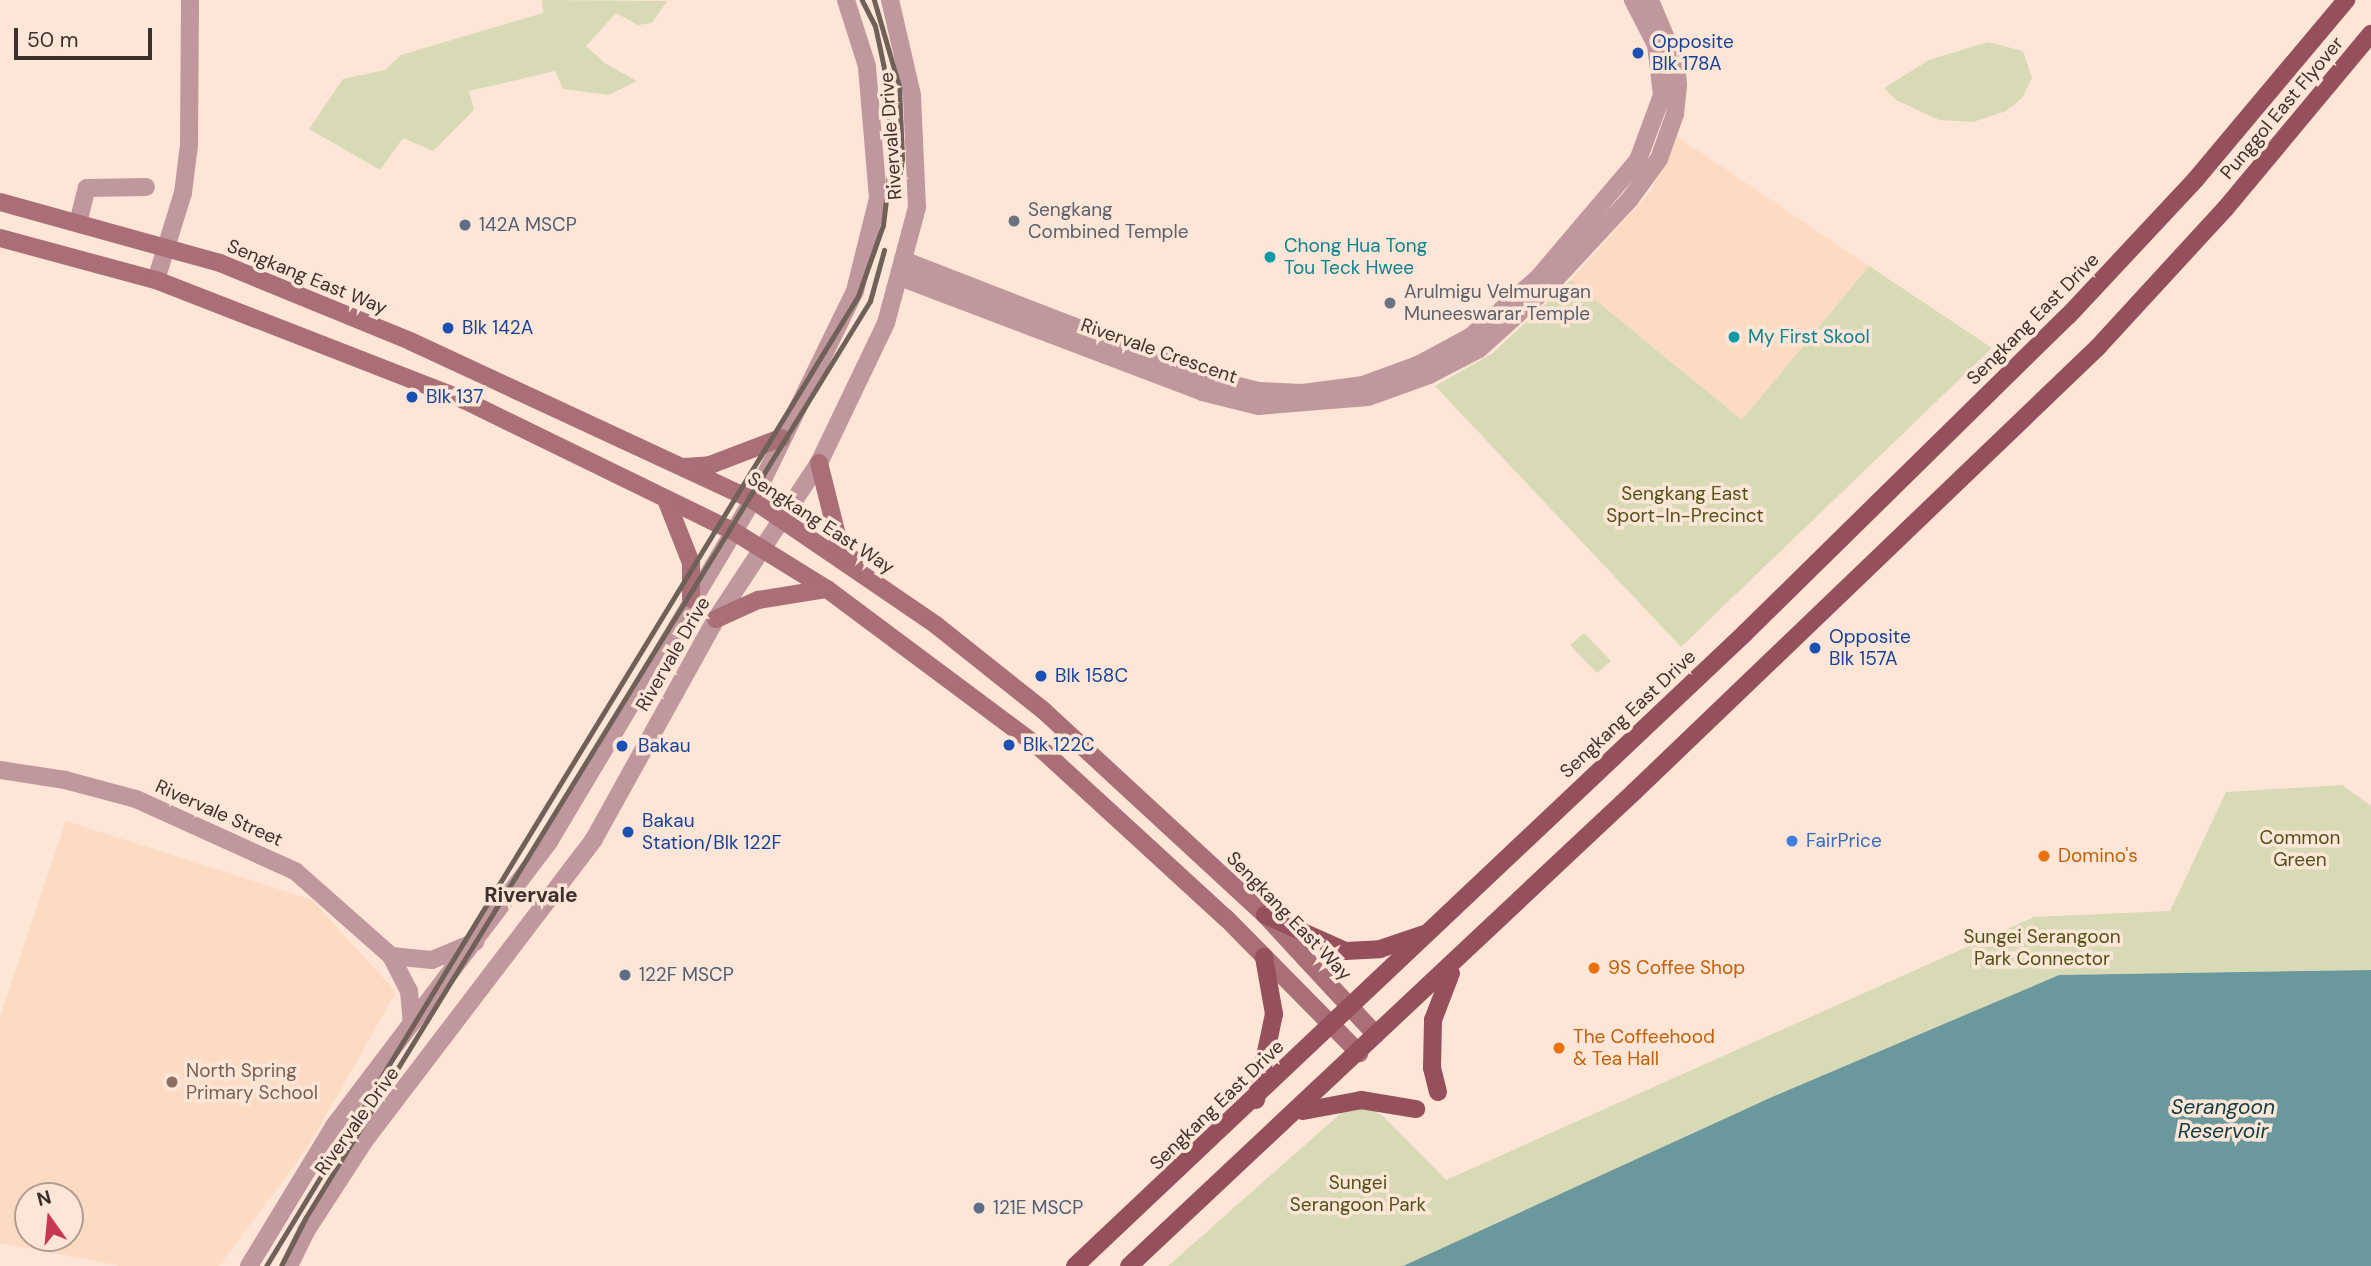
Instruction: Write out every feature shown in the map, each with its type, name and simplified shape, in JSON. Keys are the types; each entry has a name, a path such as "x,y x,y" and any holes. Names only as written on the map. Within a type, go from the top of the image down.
{"main road":[{"name":"Punggol East Flyover","path":"2196,179 2346,0"},
{"name":"Punggol East Flyover","path":"1459,957 2090,355 2225,209 2371,34"},
{"name":"Sengkang East Drive","path":"1075,1266 1256,1100 1902,480 2068,316 2196,179"},
{"name":"Sengkang East Way","path":"0,202 220,263 410,341 753,500 860,572 1044,711 1265,915 1376,1035"},
{"path":"0,238 156,280 464,400 667,502 733,531 827,589 1038,746 1264,957 1359,1053"},
{"path":"681,467 710,464 781,438"},
{"path":"819,463 838,539 860,572"},
{"path":"667,502 691,563 691,598"},
{"path":"716,619 758,600 827,589"},
{"path":"1265,915 1345,951 1380,949 1428,933"},
{"path":"1256,1100 1274,1014 1264,957"},
{"path":"1129,1266 1459,957"},
{"path":"1438,1092 1432,1068 1433,1020 1440,994 1459,957"},
{"path":"1295,1113 1324,1103 1362,1100 1416,1109"}],"street":[{"path":"156,280 183,193 189,145 190,0"},
{"name":"Rivervale Drive","path":"249,1266 334,1126 550,840 691,598 753,500 855,291 878,198 867,66 846,0"},
{"name":"Rivervale Drive","path":"289,1266 306,1231 365,1140 594,839 716,619 784,520 819,463 886,323 918,207 912,95 890,0"},
{"name":"Rivervale Crescent","path":"902,268 1258,406 1341,394 1418,365 1470,338 1538,278 1622,185 1649,137 1662,95 1656,45 1633,0"},
{"name":"Rivervale Crescent","path":"1341,394 1368,397 1417,379 1479,349 1549,286 1646,179 1675,114 1678,85 1676,62 1650,0"},
{"path":"78,223 87,188 146,187"},
{"name":"Rivervale Street","path":"0,769 136,799 263,854 295,871 391,956 409,990 412,1023"},
{"path":"391,956 432,960 475,942"}],"shaded area":[{"path":"1676,136 1869,266 1742,420 1571,280 1651,191"},
{"name":"North Spring Primary School","path":"66,821 312,900 396,992 308,1147 219,1266 121,1266 47,1252 84,1252 84,1182 14,1182 14,1246 0,1243 0,1017"}],"green space":[{"path":"542,0 667,1 652,23 638,25 616,13 586,46 606,64 637,81 609,95 563,89 555,71 469,91 474,110 433,151 403,138 380,170 309,129 343,79 385,70 401,55 543,13"},
{"path":"1988,42 2023,51 2032,78 2022,98 2006,111 1973,122 1939,120 1896,100 1884,88 1929,60"},
{"name":"Sengkang East Sport-In-Precinct","path":"1869,266 1992,348 1681,647 1435,386 1493,353 1571,280 1742,420"},
{"path":"1584,633 1611,661 1597,673 1570,645"},
{"path":"2342,785 2371,806 2371,970 2059,975 1772,1097 1403,1266 1168,1266 1357,1099 1384,1117 1446,1180 2034,917 2170,911 2226,792"}],"water":[{"name":"Serangoon Reservoir","path":"2371,970 2371,1266 1403,1266 1772,1097 2059,975"}],"railway":[{"path":"266,1266 858,296 883,225 891,158 888,87 875,26 862,0"},
{"path":"874,0 899,86 902,159 898,185"},
{"path":"281,1266 306,1217 870,301 884,250"}],"place":[{"name":"Opposite Blk 178A","path":"1638,53"},
{"name":"Sengkang Combined Temple","path":"1014,221"},
{"name":"142A MSCP","path":"465,225"},
{"name":"Chong Hua Tong Tou Teck Hwee","path":"1270,257"},
{"name":"Arulmigu Velmurugan Muneeswarar Temple","path":"1390,303"},
{"name":"Blk 142A","path":"448,328"},
{"name":"My First Skool","path":"1734,337"},
{"name":"Blk 137","path":"412,397"},
{"name":"Opposite Blk 157A","path":"1815,648"},
{"name":"Blk 158C","path":"1041,676"},
{"name":"Blk 122C","path":"1009,745"},
{"name":"Bakau","path":"622,746"},
{"name":"Bakau Station/Blk 122F","path":"628,832"},
{"name":"FairPrice","path":"1792,841"},
{"name":"Domino's","path":"2044,856"},
{"name":"9S Coffee Shop","path":"1594,968"},
{"name":"122F MSCP","path":"625,975"},
{"name":"The Coffeehood & Tea Hall","path":"1559,1048"},
{"name":"North Spring Primary School","path":"172,1082"},
{"name":"121E MSCP","path":"979,1208"}],"district":[{"name":"Rivervale","path":"531,895"}],"park label":[{"name":"Common Green","path":"2300,849"},
{"name":"Sungei Serangoon Park Connector","path":"2042,948"},
{"name":"Sungei Serangoon Park","path":"1358,1194"}]}
